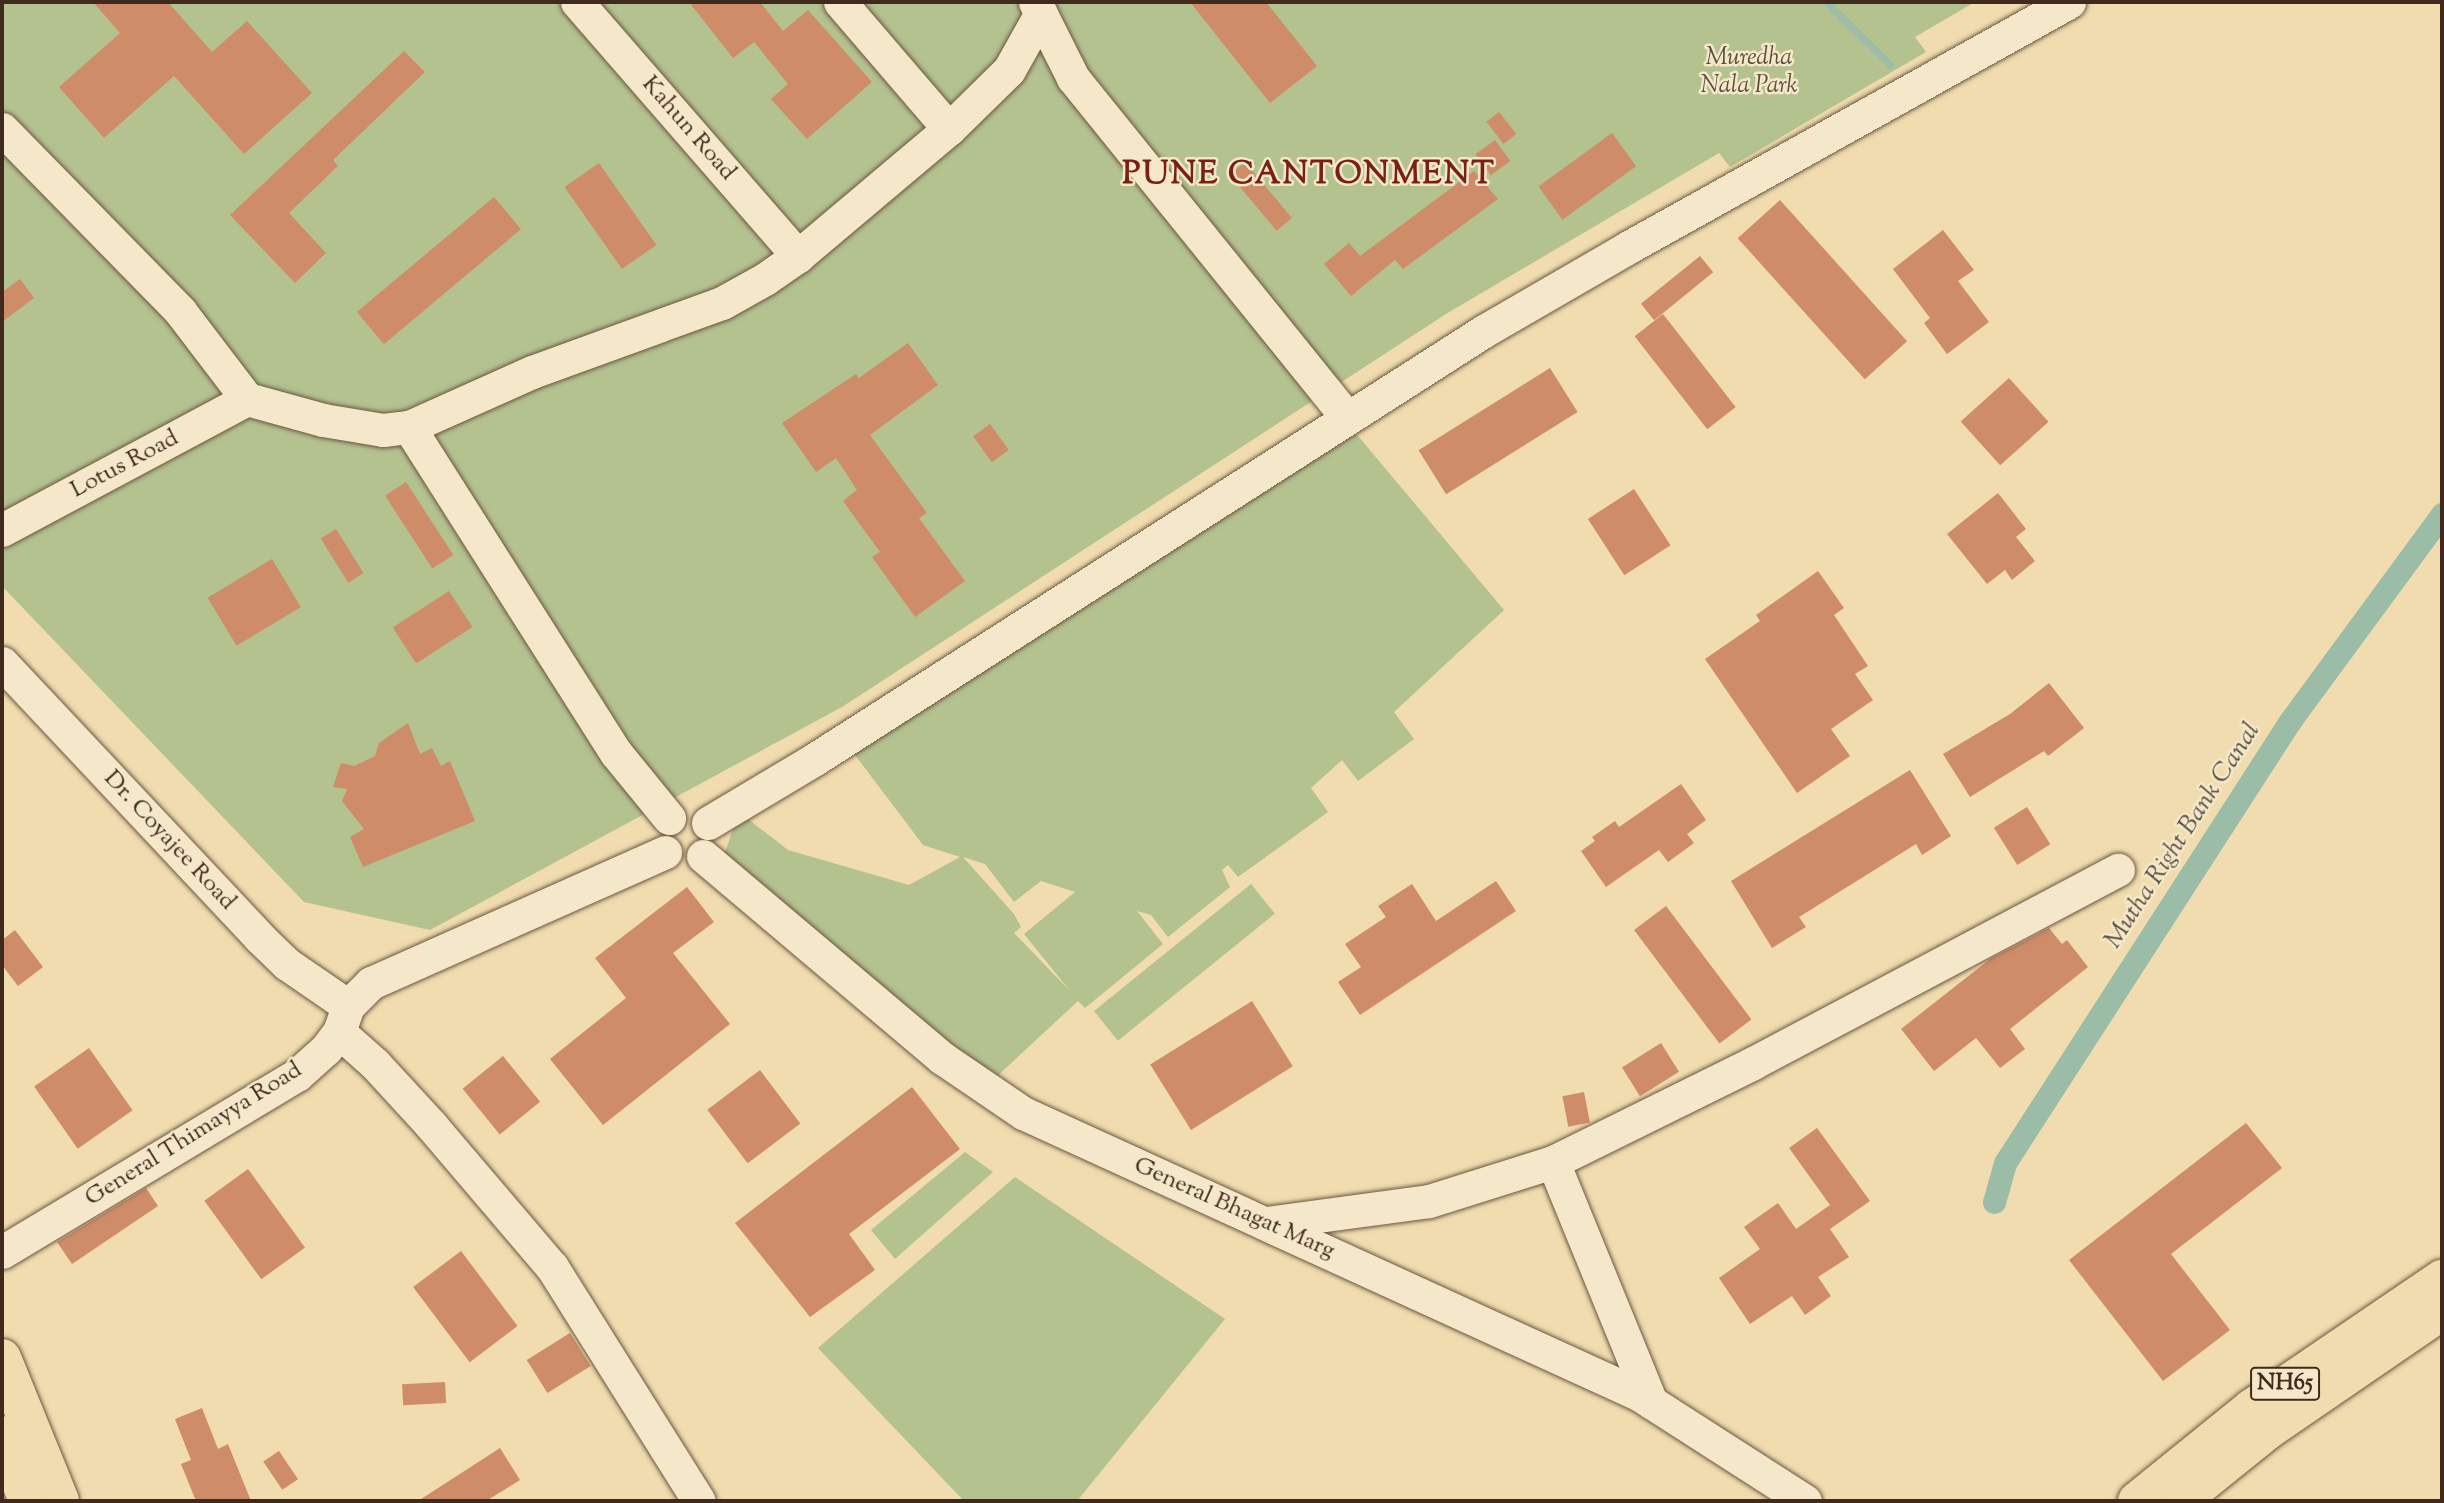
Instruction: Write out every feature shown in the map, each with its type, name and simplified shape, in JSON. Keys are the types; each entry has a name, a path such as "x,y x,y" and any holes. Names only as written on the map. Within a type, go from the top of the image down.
{"main road":[{"name":"NH65","path":"2137,1501 2252,1408 2442,1279"},
{"name":"NH65","path":"2180,1501 2268,1430 2442,1311"},
{"path":"2,1358 60,1501"},
{"path":"2,1435 28,1501"}],"street":[{"name":"Kahun Road","path":"577,2 798,256"},
{"path":"840,2 949,129"},
{"path":"708,822 815,759 1348,417 1593,267 2069,2"},
{"path":"1038,7 1073,78 1348,417"},
{"path":"2,130 180,311 247,399 323,420 383,430 409,427 532,372 722,303 798,256 949,129 1009,70 1038,7"},
{"path":"1009,70 1064,58"},
{"name":"Lotus Road","path":"2,530 247,399"},
{"path":"409,427 616,753 669,818"},
{"name":"Dr. Coyajee Road","path":"2,663 259,937 343,1019 375,1064 431,1125 552,1267 694,1500"},
{"path":"689,811 708,822 711,844 704,856 683,863 664,852 660,838 669,818 689,811"},
{"name":"General Thimayya Road","path":"2,1252 297,1075 371,983 664,852"},
{"name":"General Bhagat Marg","path":"704,856 942,1058 1023,1113 1594,1372 1651,1402 1805,1501"},
{"path":"1266,1223 1429,1201 1553,1161 1753,1063 2118,870"},
{"path":"1553,1161 1651,1402"}],"green space":[{"name":"Muredha Nala Park","path":"2,2 1975,2 1915,37 1926,52 1730,167 1719,153 1446,314 842,707 430,930 304,902 2,586"},
{"path":"1348,424 1504,610 1394,712 1414,739 1358,781 1342,760 1311,788 1328,812 1238,877 1228,865 1222,870 1230,887 1168,937 1151,915 1137,911 1163,944 1085,1008 1078,1001 994,1079 870,984 724,855 739,812 788,850 909,885 960,857 923,845 849,747","holes":["963,857 985,864 1014,902 1041,881 1075,892 1024,934 1070,991 1014,933 1021,927 1014,914"]},
{"path":"1251,884 1275,914 1118,1041 1094,1011"},
{"path":"965,1152 993,1172 895,1259 871,1230"},
{"path":"1015,1177 1225,1319 1077,1501 964,1501 818,1348"}],"building":[{"path":"93,2 168,2 212,52 247,21 312,93 244,154 174,76 104,138 59,87 120,33"},
{"path":"689,2 760,2 783,31 808,10 872,82 807,139 771,99 788,84 754,42 733,58"},
{"path":"1190,2 1266,2 1317,66 1270,103"},
{"path":"404,51 425,72 333,160 338,166 289,213 326,253 295,283 230,215"},
{"path":"1499,112 1516,134 1504,144 1486,122"},
{"path":"1612,133 1636,166 1562,220 1538,186"},
{"path":"1495,140 1510,161 1491,175 1476,154"},
{"path":"1245,162 1292,218 1277,231 1230,175"},
{"path":"599,163 656,245 622,269 565,187"},
{"path":"1474,171 1498,199 1403,269 1395,260 1351,296 1324,264 1349,243 1360,256"},
{"path":"494,197 521,229 384,344 357,312"},
{"path":"1780,200 1907,341 1865,379 1738,238"},
{"path":"1943,230 1974,270 1958,281 1989,322 1947,354 1924,323 1930,318 1893,269"},
{"path":"1700,256 1713,272 1654,320 1641,304"},
{"path":"20,279 34,298 2,322 2,292"},
{"path":"1663,314 1736,407 1707,429 1635,336"},
{"path":"908,343 938,385 870,435 927,513 919,518 965,581 915,617 872,557 880,552 843,501 857,490 836,458 816,472 782,423 856,374 859,378"},
{"path":"1550,368 1578,412 1446,494 1419,450"},
{"path":"2009,378 2048,422 2000,465 1961,421"},
{"path":"990,424 1009,450 992,462 973,436"},
{"path":"406,482 453,555 432,569 385,496"},
{"path":"1634,489 1670,545 1624,575 1588,519"},
{"path":"1998,493 2026,529 2016,537 2035,561 2012,580 2005,570 1987,584 1947,534"},
{"path":"336,529 364,573 348,583 321,539"},
{"path":"272,559 301,607 237,646 208,598"},
{"path":"1818,571 1844,608 1834,615 1868,666 1855,674 1873,700 1831,729 1850,756 1797,793 1705,659 1760,621 1756,615"},
{"path":"449,591 472,627 416,664 393,627"},
{"path":"2049,683 2084,728 2048,756 2044,751 1970,797 1943,754 2010,714"},
{"path":"408,723 420,754 432,748 441,766 450,761 475,821 363,867 350,837 364,829 342,801 347,789 333,787 341,763 354,766 375,756 379,743"},
{"path":"1910,770 1951,836 1922,855 1916,844 1799,917 1806,927 1772,948 1731,881"},
{"path":"1681,784 1706,820 1687,834 1694,843 1668,862 1659,850 1606,887 1581,851 1595,841 1592,837 1615,821 1619,827"},
{"path":"2027,807 2050,844 2017,865 1994,828"},
{"path":"1496,881 1516,911 1360,1015 1338,982 1361,967 1345,944 1386,917 1378,906 1412,884 1436,921"},
{"path":"687,887 714,922 673,953 730,1024 603,1125 550,1059 626,998 595,958"},
{"path":"1666,906 1751,1019 1720,1043 1634,930"},
{"path":"2049,928 2062,944 2067,940 2088,967 2010,1029 2025,1049 2000,1068 1976,1038 1934,1071 1901,1029 1990,959"},
{"path":"15,930 43,967 18,986 2,965 2,940"},
{"path":"1252,1001 1293,1066 1191,1130 1150,1065"},
{"path":"1661,1043 1679,1072 1640,1096 1622,1067"},
{"path":"89,1048 133,1110 78,1149 34,1086"},
{"path":"503,1056 540,1102 500,1135 463,1089"},
{"path":"760,1070 800,1124 748,1163 707,1110"},
{"path":"912,1087 960,1149 849,1234 875,1270 810,1317 735,1223"},
{"path":"1584,1092 1590,1122 1568,1127 1562,1096"},
{"path":"2246,1123 2282,1168 2171,1254 2230,1330 2163,1381 2069,1260"},
{"path":"1817,1128 1870,1201 1830,1229 1849,1257 1818,1277 1831,1296 1805,1315 1792,1296 1750,1324 1719,1278 1760,1249 1744,1227 1778,1203 1796,1229 1830,1205 1789,1148"},
{"path":"248,1169 305,1247 261,1279 204,1201"},
{"path":"146,1188 158,1206 72,1264 57,1242"},
{"path":"461,1251 518,1326 470,1362 413,1287"},
{"path":"570,1333 591,1366 547,1393 527,1360"},
{"path":"445,1382 446,1403 403,1405 402,1384"},
{"path":"202,1408 218,1449 228,1444 251,1501 196,1501 181,1464 191,1460 175,1419"},
{"path":"500,1448 520,1480 486,1501 418,1501"},
{"path":"279,1451 298,1479 282,1490 263,1462"}],"waterway":[{"path":"1826,2 1890,65"},
{"name":"Mutha Right Bank Canal","path":"1994,1202 2005,1163 2290,721 2442,514"}],"district":[{"name":"PUNE CANTONMENT","path":"1309,175"}]}
